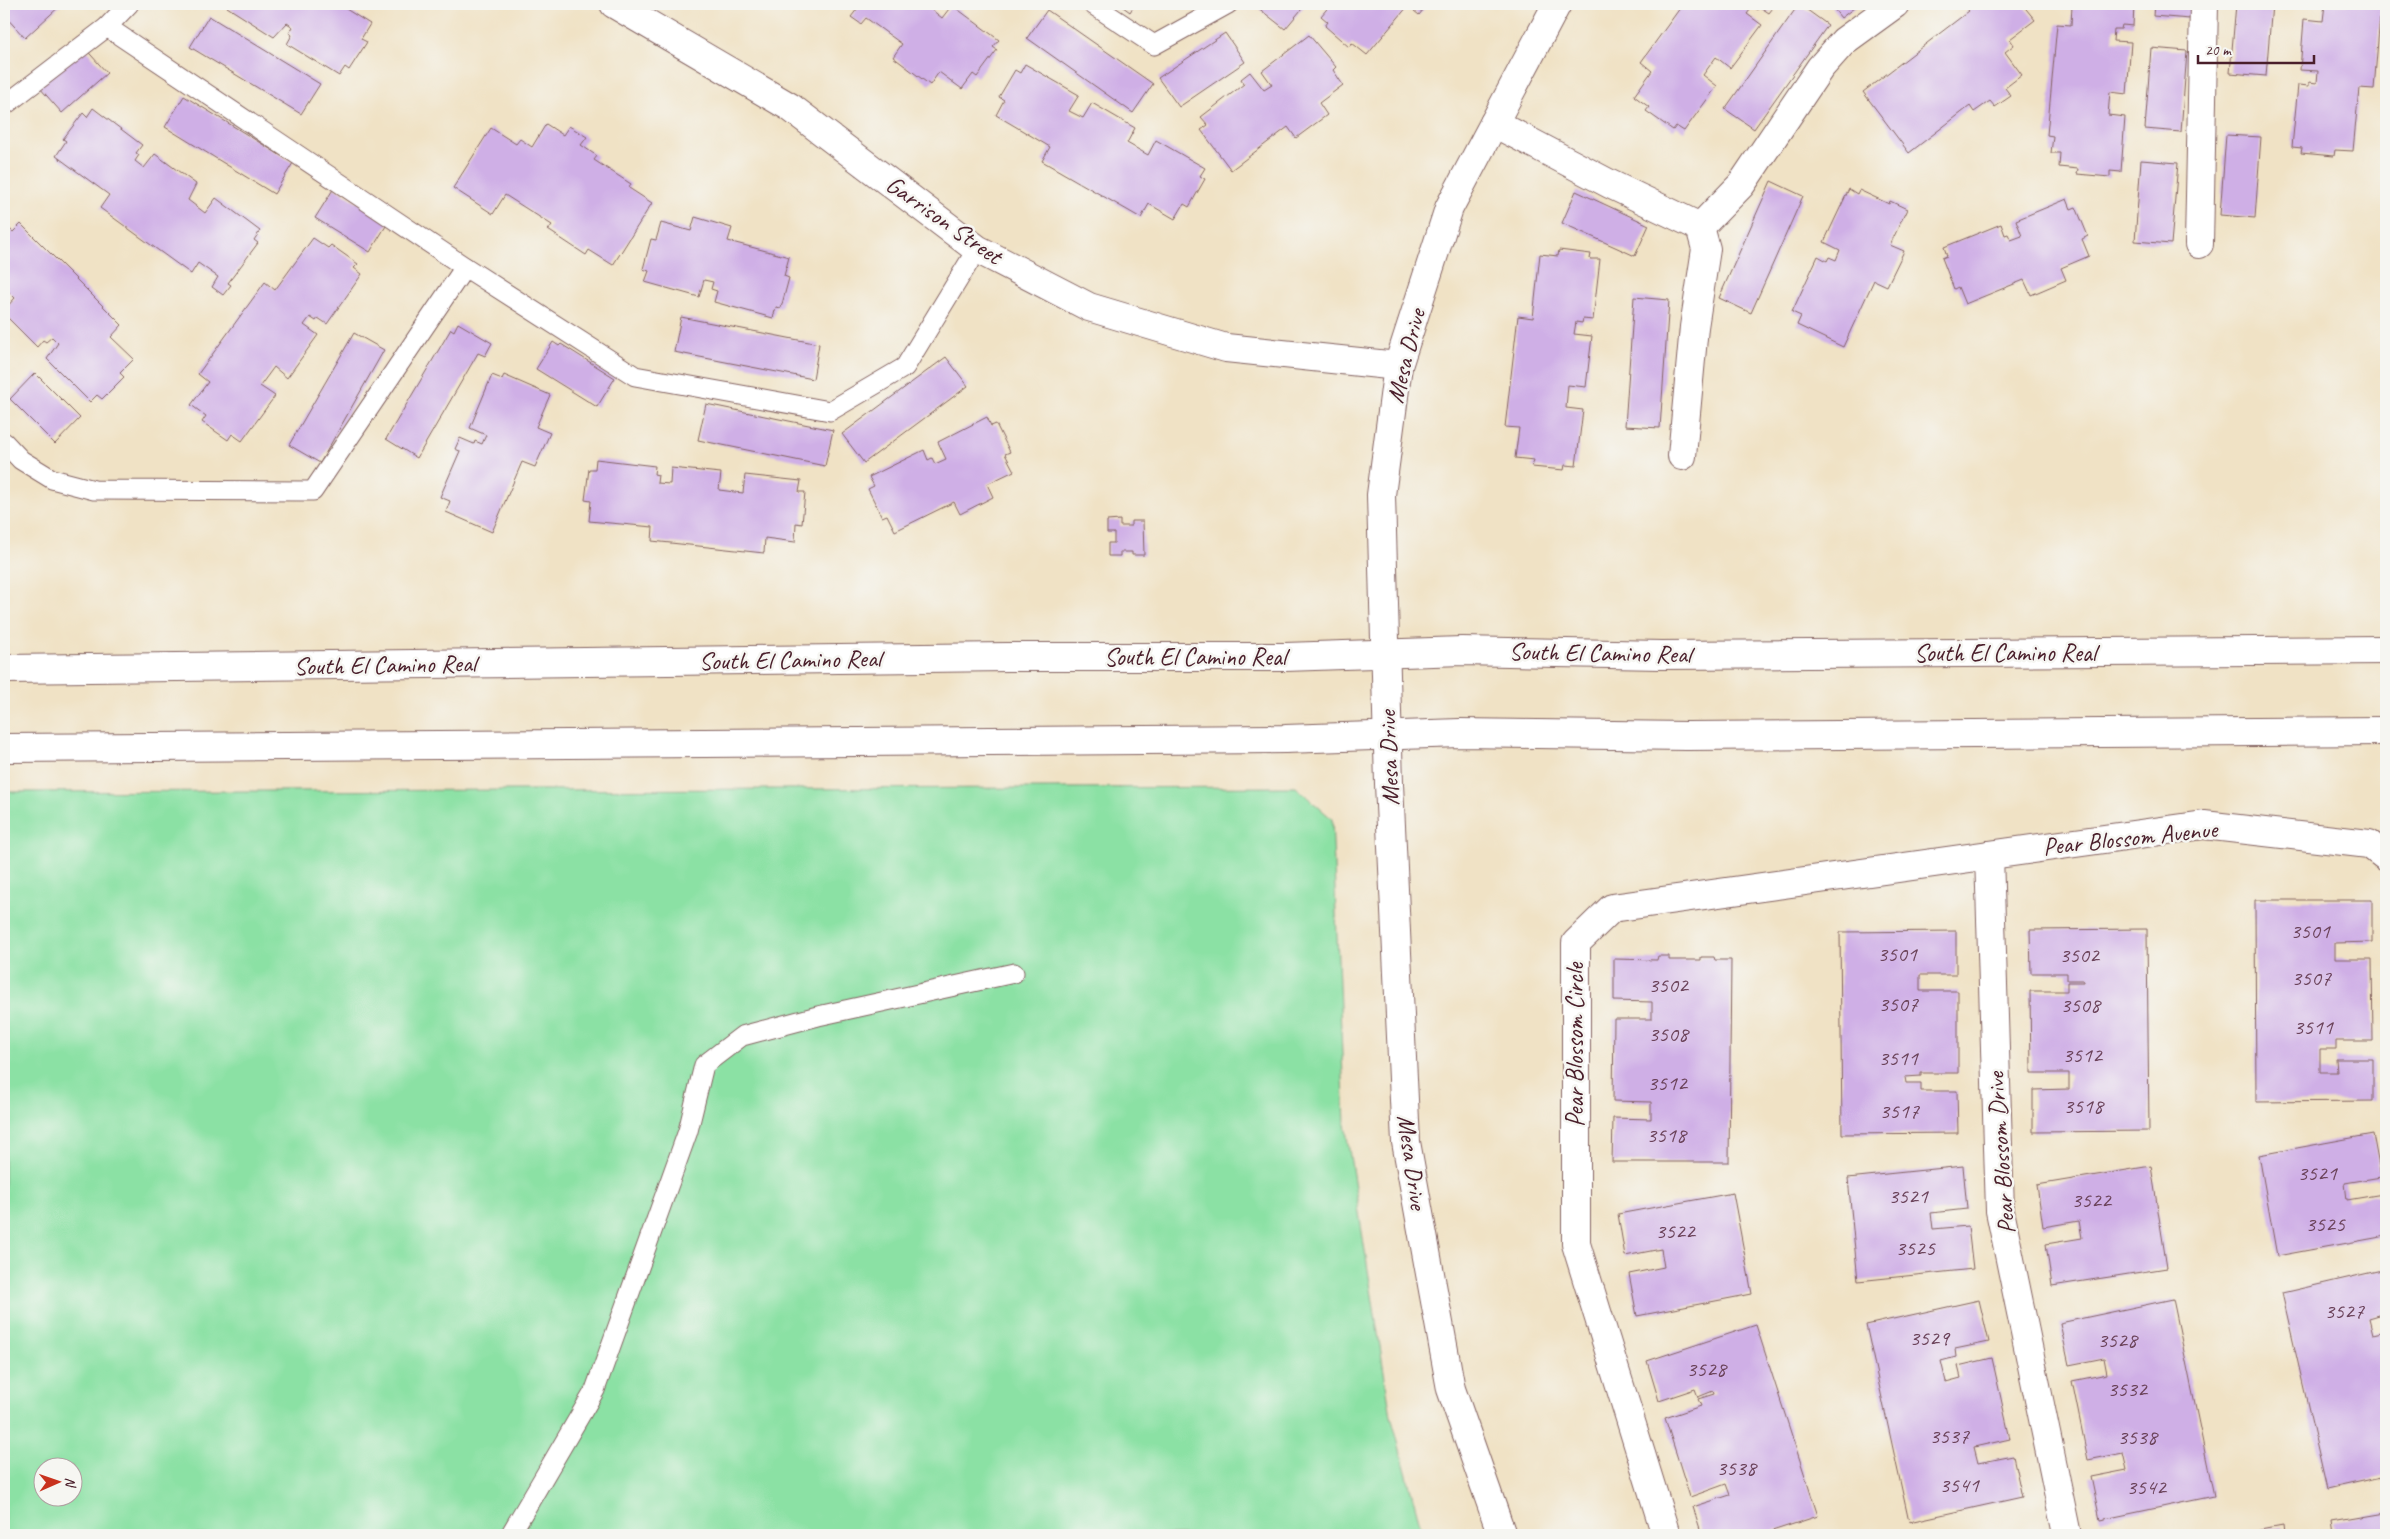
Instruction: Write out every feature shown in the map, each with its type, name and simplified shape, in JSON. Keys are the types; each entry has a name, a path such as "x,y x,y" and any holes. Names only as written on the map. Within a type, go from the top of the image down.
{"main road":[{"name":"Garrison Street","path":"614,4 790,107 977,249 1089,307 1226,348 1398,366"},
{"name":"Mesa Drive","path":"1502,1535 1451,1388 1406,1142 1388,734 1381,495 1398,366 1449,208 1557,4"},
{"path":"1700,227 1741,185 1820,68 1844,41 1895,4"},
{"path":"2199,244 2204,4"},
{"path":"1494,123 1610,184 1700,227 1706,249 1694,327 1682,456"},
{"name":"South El Camino Real","path":"4,669 1007,657 1285,657 1462,651 1671,655 2386,650"},
{"path":"4,748 1275,739 1388,734 1697,736 2386,732"},
{"name":"Pear Blossom Avenue","path":"1989,854 2204,825 2369,844 2386,857"},
{"name":"Pear Blossom Circle","path":"1666,1535 1576,1244 1576,943 1612,908 1989,854"},
{"name":"Pear Blossom Drive","path":"1989,854 2000,1211 2067,1535"}],"lane":[{"path":"4,106 107,27 129,4"},
{"path":"1092,4 1154,45 1228,4"},
{"path":"107,27 464,267 635,376 830,411 905,367 977,249"},
{"path":"4,442 21,460 52,480 94,490 313,491 464,267"},
{"path":"510,1535 595,1390 688,1131 704,1065 742,1036 818,1016 1014,973"}],"green space":[{"path":"1296,787 1332,819 1345,1124 1391,1416 1423,1535 4,1535 4,792"}],"building":[{"path":"9,4 62,4 25,38 4,15 4,8"},
{"path":"229,4 338,4 370,24 361,39 367,42 349,70 345,67 339,76 287,44 292,35 289,33 293,27 287,23 274,37 227,7"},
{"path":"861,4 937,4 932,10 942,18 952,5 999,40 993,47 997,50 977,77 973,74 962,89 939,72 930,85 893,57 902,44 866,18 861,24 851,17"},
{"path":"1119,4 1135,4 1130,12"},
{"path":"1259,4 1306,4 1285,29 1257,7"},
{"path":"1331,4 1428,4 1419,15 1408,6 1367,55 1352,43 1349,47 1325,26 1328,22 1321,16"},
{"path":"1683,4 1776,4 1769,13 1760,7 1758,10 1753,6 1747,14 1762,25 1730,68 1716,57 1703,75 1717,86 1684,131 1676,126 1673,130 1646,111 1649,107 1634,96 1652,71 1641,62"},
{"path":"1799,4 1828,25 1754,129 1725,109"},
{"path":"1830,4 1859,4 1841,18"},
{"path":"1963,4 2022,4 2035,20 2010,39 2014,45 2005,52 2022,75 2005,88 2011,96 1995,107 1990,101 1974,112 1970,106 1909,153 1863,92 1969,11"},
{"path":"2072,4 2134,4 2133,26 2122,25 2121,29 2114,29 2113,41 2131,42 2127,94 2110,92 2108,115 2125,117 2121,172 2110,171 2110,177 2077,174 2078,169 2059,167 2060,153 2051,153 2053,136 2047,135 2057,24 2071,25"},
{"path":"2154,4 2191,4 2190,19 2153,16"},
{"path":"2236,4 2272,4 2266,76 2230,73"},
{"path":"2325,4 2381,4 2374,89 2359,88 2353,151 2335,150 2334,156 2301,153 2302,148 2292,147 2298,85 2309,86 2309,82 2317,83 2318,71 2300,70 2304,19 2323,21"},
{"path":"1047,10 1153,84 1133,113 1027,38"},
{"path":"209,16 320,84 301,114 190,47"},
{"path":"1225,33 1245,62 1179,107 1158,78"},
{"path":"1309,35 1336,67 1333,70 1343,85 1319,103 1327,115 1296,138 1288,127 1231,170 1201,130 1208,125 1201,117 1244,84 1241,79 1250,72 1264,90 1272,85 1262,71"},
{"path":"83,46 107,73 62,113 39,87"},
{"path":"2151,48 2187,51 2181,132 2145,129"},
{"path":"1025,64 1079,95 1069,111 1083,118 1092,103 1135,128 1127,143 1148,155 1156,140 1205,168 1200,176 1205,179 1189,207 1184,204 1175,219 1149,204 1141,218 1042,161 1050,147 996,115 1004,100 999,97 1015,70 1020,73"},
{"path":"184,96 293,163 274,194 165,127"},
{"path":"93,108 142,145 136,153 139,155 135,161 144,168 155,154 196,184 188,200 205,213 216,198 260,231 254,240 258,243 228,283 231,285 223,295 212,287 218,277 198,263 191,274 100,208 109,195 56,156 66,141 63,139 83,113 87,117"},
{"path":"546,124 563,135 569,126 587,137 581,145 597,156 594,160 631,184 629,188 652,203 613,265 589,250 586,255 548,230 552,225 505,195 493,214 453,188 491,128 516,144 520,139 532,147"},
{"path":"2226,135 2261,137 2255,218 2220,215"},
{"path":"2141,160 2178,163 2171,244 2135,241"},
{"path":"1771,181 1803,196 1751,313 1719,298"},
{"path":"334,188 389,221 370,252 315,218"},
{"path":"1849,189 1857,194 1859,190 1889,204 1890,201 1907,209 1890,245 1904,251 1887,286 1874,280 1843,347 1797,325 1801,316 1792,312 1818,256 1827,261 1829,257 1836,260 1840,250 1824,242"},
{"path":"1576,191 1649,225 1635,256 1562,223"},
{"path":"2067,199 2071,209 2076,207 2088,236 2082,239 2089,256 2061,268 2066,280 2031,295 2024,280 1965,304 1958,287 1954,289 1942,258 1947,256 1944,247 2001,224 2005,235 2008,234 2011,240 2022,236 2016,220"},
{"path":"695,217 732,228 728,241 789,257 784,276 789,278 781,308 776,307 773,318 714,302 717,291 711,289 713,282 704,280 699,297 645,282 649,271 643,269 651,239 656,240 661,223 691,231"},
{"path":"4,224 13,232 21,224 122,325 111,337 134,359 120,373 124,377 102,399 97,395 90,402 47,359 58,343 52,337 46,342 43,340 37,347 4,314 4,310 15,298 4,287"},
{"path":"313,238 328,248 331,245 358,264 354,268 362,274 327,324 318,318 316,321 310,317 304,325 318,335 287,378 274,367 260,386 275,396 242,441 232,434 228,440 202,422 206,416 191,405 208,382 198,374 265,282 275,290"},
{"path":"1559,250 1591,254 1590,259 1600,259 1593,320 1583,319 1582,323 1576,322 1574,334 1592,336 1586,387 1568,385 1566,408 1583,410 1576,466 1565,465 1564,470 1532,467 1534,460 1515,458 1519,428 1505,427 1518,316 1533,318 1540,254 1558,256"},
{"path":"1634,297 1669,300 1660,428 1625,426"},
{"path":"681,317 819,344 813,379 674,352"},
{"path":"458,323 492,343 485,356 478,353 417,458 386,439 451,329 454,331"},
{"path":"354,333 384,350 320,463 289,445"},
{"path":"553,342 559,346 561,344 615,378 597,407 536,369"},
{"path":"946,357 968,386 864,463 842,434"},
{"path":"35,373 80,418 55,444 10,399"},
{"path":"492,375 502,379 504,375 550,395 536,427 550,433 535,467 522,462 492,532 446,512 450,501 440,497 460,451 455,449 460,438 474,444 475,441 482,444 486,435 470,428"},
{"path":"706,404 833,430 825,466 698,440"},
{"path":"987,417 991,426 996,424 1010,452 1005,454 1014,471 987,484 993,497 960,514 954,502 895,531 887,515 882,517 868,489 874,486 869,477 924,450 928,460 932,458 935,464 946,459 938,442"},
{"path":"596,459 655,466 654,474 658,475 657,483 670,484 671,468 721,473 719,490 743,493 745,475 801,481 799,492 805,492 802,524 796,523 795,542 765,538 764,553 652,541 653,527 589,521 591,501 585,500 589,469 595,469"},
{"path":"1120,520 1120,526 1131,526 1131,521 1143,521 1144,555 1120,552 1120,556 1108,556 1108,543 1114,543 1114,533 1107,533 1107,521"},
{"path":"2255,900 2372,900 2372,942 2335,943 2335,959 2372,959 2373,1041 2336,1041 2336,1049 2320,1049 2320,1072 2337,1072 2336,1059 2373,1059 2373,1101 2256,1102"},
{"path":"2147,929 2149,1131 2033,1132 2033,1090 2069,1089 2069,1073 2031,1073 2030,991 2067,991 2067,982 2083,982 2083,980 2067,980 2067,973 2031,973 2030,930"},
{"path":"1956,931 1956,975 1920,975 1920,991 1958,991 1958,1073 1921,1073 1921,1076 1905,1077 1906,1083 1921,1083 1921,1091 1957,1091 1958,1133 1842,1134 1840,932"},
{"path":"1658,956 1669,956 1669,960 1701,960 1701,957 1714,957 1715,960 1731,960 1729,1162 1612,1162 1613,1118 1651,1119 1651,1102 1613,1101 1614,1019 1652,1019 1652,1002 1614,1001 1614,959 1657,960"},
{"path":"2373,1134 2381,1177 2345,1183 2347,1200 2383,1194 2386,1213 2386,1236 2277,1256 2259,1155"},
{"path":"1963,1166 1967,1209 1931,1213 1933,1229 1968,1226 1973,1269 1858,1281 1848,1178"},
{"path":"2151,1166 2167,1268 2052,1286 2046,1244 2082,1238 2079,1221 2043,1227 2037,1185"},
{"path":"1733,1193 1752,1294 1637,1316 1629,1274 1664,1267 1661,1249 1625,1256 1618,1214"},
{"path":"2386,1269 2386,1313 2369,1318 2373,1334 2386,1331 2386,1476 2327,1489 2282,1293"},
{"path":"2173,1299 2214,1496 2100,1520 2091,1477 2127,1470 2123,1453 2088,1460 2072,1381 2107,1374 2104,1358 2069,1365 2060,1323"},
{"path":"1979,1300 1989,1342 1955,1349 1956,1357 1941,1361 1946,1382 1961,1378 1958,1366 1992,1358 2010,1439 1974,1447 1978,1463 2013,1456 2022,1497 1909,1522 1866,1325"},
{"path":"1756,1325 1818,1516 1760,1535 1702,1535 1693,1507 1730,1495 1726,1484 1690,1497 1665,1418 1701,1406 1698,1399 1714,1394 1713,1391 1698,1397 1695,1389 1659,1401 1647,1361"},
{"path":"2386,1512 2386,1535 2335,1535 2333,1521"},
{"path":"2283,1526 2284,1535 2239,1535 2239,1534"}]}
